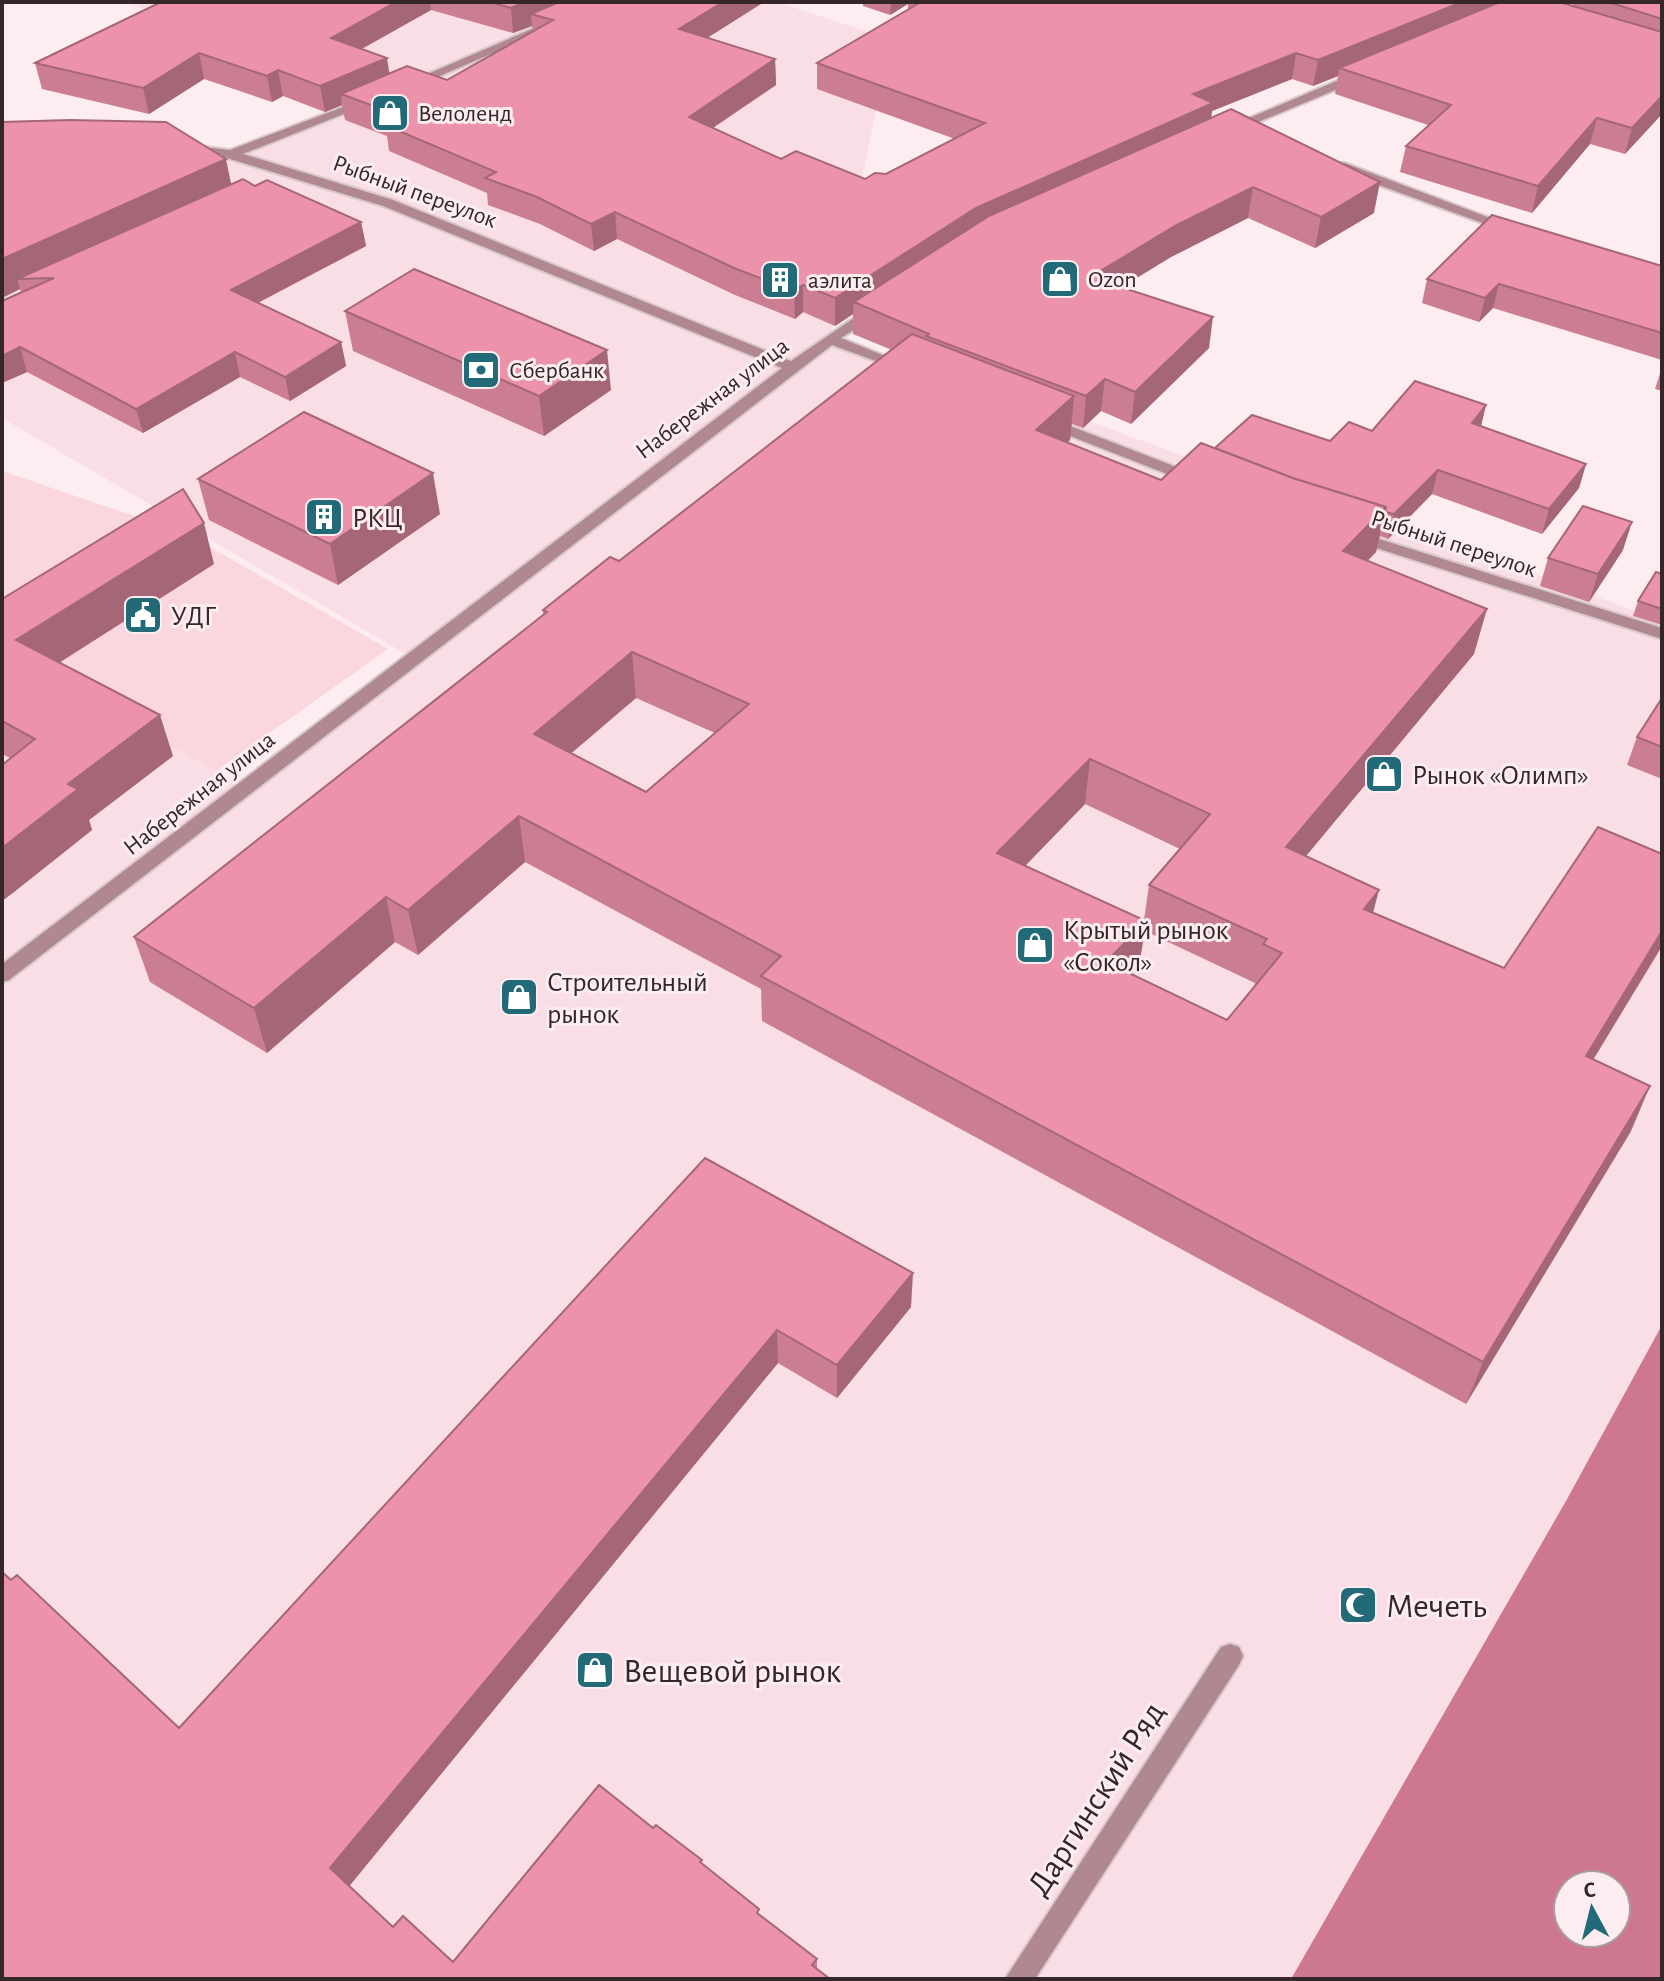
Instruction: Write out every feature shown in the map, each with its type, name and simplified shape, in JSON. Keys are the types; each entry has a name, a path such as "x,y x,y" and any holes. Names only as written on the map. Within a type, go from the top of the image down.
{"street":[{"path":"401,88 563,20"},
{"path":"1220,133 1378,68"},
{"path":"230,155 388,94"},
{"path":"1234,127 1249,132"},
{"name":"Рыбный переулок","path":"172,148 230,155 403,209 793,367"},
{"path":"1321,159 1523,233"},
{"path":"266,186 294,173"},
{"name":"Набережная улица","path":"2,975 793,367 893,298"},
{"path":"830,339 919,373"},
{"path":"1024,413 1218,488"},
{"name":"Рыбный переулок","path":"1336,531 1662,634"},
{"name":"Даргинский Ряд","path":"1019,1979 1230,1656"}],"shaded area":[{"path":"127,2 777,2 890,39 830,339 972,386 979,381 1200,462 1535,574 1662,621 1662,1338 1296,1979 2,1979 2,730 65,687 247,788 411,657 2,418 2,136 230,155 332,114 319,109 197,33"},
{"path":"2,471 187,534 388,649 216,771 64,687 2,729"},
{"path":"1662,1325 1662,1979 1291,1979 1566,1501"}],"building":[{"path":"161,2 396,2 331,38 387,58 320,86 278,70 267,76 199,53 143,88 35,63"},
{"path":"490,2 525,2 511,8"},
{"path":"559,2 723,2 679,29 775,59 689,117 781,159 796,151 865,179 875,173 886,174 985,123 817,63 921,2 1462,2 1318,60 1296,53 1193,94 1213,103 976,208 835,298 803,285 794,291 734,268 615,212 591,224 537,197 485,178 496,172 385,125 390,112 341,94 407,66 447,80 553,20 531,14"},
{"path":"1500,2 1559,2 1662,32 1662,96 1632,128 1597,118 1538,186 1406,146 1451,105 1339,68"},
{"path":"1608,2 1662,2 1662,19"},
{"path":"1231,109 1380,182 1321,217 1253,187 1175,226 1097,273 1111,278 1105,282 1213,317 1135,392 1105,379 1086,396 926,336 929,334 854,302 989,216"},
{"path":"2,122 166,122 226,159 2,259"},
{"path":"243,179 255,186 267,180 361,222 231,290 341,342 285,377 235,352 136,409 20,347 2,356 2,301 54,278 17,279"},
{"path":"1492,215 1662,266 1662,333 1499,284 1485,298 1427,279"},
{"path":"414,269 607,350 539,396 345,311"},
{"path":"912,334 1074,396 1036,430 1161,480 1201,443 1293,478 1386,507 1343,551 1487,609 1286,847 1379,890 1364,909 1504,968 1598,827 1662,854 1662,931 1586,1056 1650,1086 1483,1362 761,976 781,956 519,816 408,910 386,897 254,1008 134,937 547,612 543,610 610,557 619,561","holes":["632,652 749,704 646,792 534,734","1090,759 1210,814 1149,885 1267,939 1263,944 1282,953 1227,1020 1106,962 1146,921 997,853"]},
{"path":"1415,381 1486,405 1472,423 1586,464 1549,509 1438,470 1394,514 1385,512 1386,507 1293,478 1215,448 1252,415 1330,441 1349,422 1372,431"},
{"path":"304,412 433,473 330,544 198,479"},
{"path":"183,489 204,523 16,640 160,715 68,784 78,789 2,848 2,765 35,739 2,721 2,599"},
{"path":"1583,506 1632,522 1598,574 1548,558"},
{"path":"1656,572 1662,574 1662,609 1638,601"},
{"path":"1662,698 1662,747 1637,737"},
{"path":"705,1158 913,1273 837,1365 777,1330 330,1868 393,1927 403,1916 453,1962 599,1785 653,1828 656,1825 702,1860 700,1862 759,1909 757,1913 817,1959 812,1965 830,1979 2,1979 2,1572 11,1580 17,1575 179,1728"}],"place":[{"name":"Велоленд","path":"390,113"},
{"name":"Ozon","path":"1060,279"},
{"name":"аэлита","path":"780,280"},
{"name":"Сбербанк","path":"481,370"},
{"name":"РКЦ","path":"324,517"},
{"name":"УДГ","path":"143,615"},
{"name":"Рынок «Олимп»","path":"1384,774"},
{"name":"Крытый рынок «Сокол»","path":"1035,945"},
{"name":"Строительный рынок","path":"519,997"},
{"name":"Мечеть","path":"1358,1605"},
{"name":"Вещевой рынок","path":"595,1670"}]}
